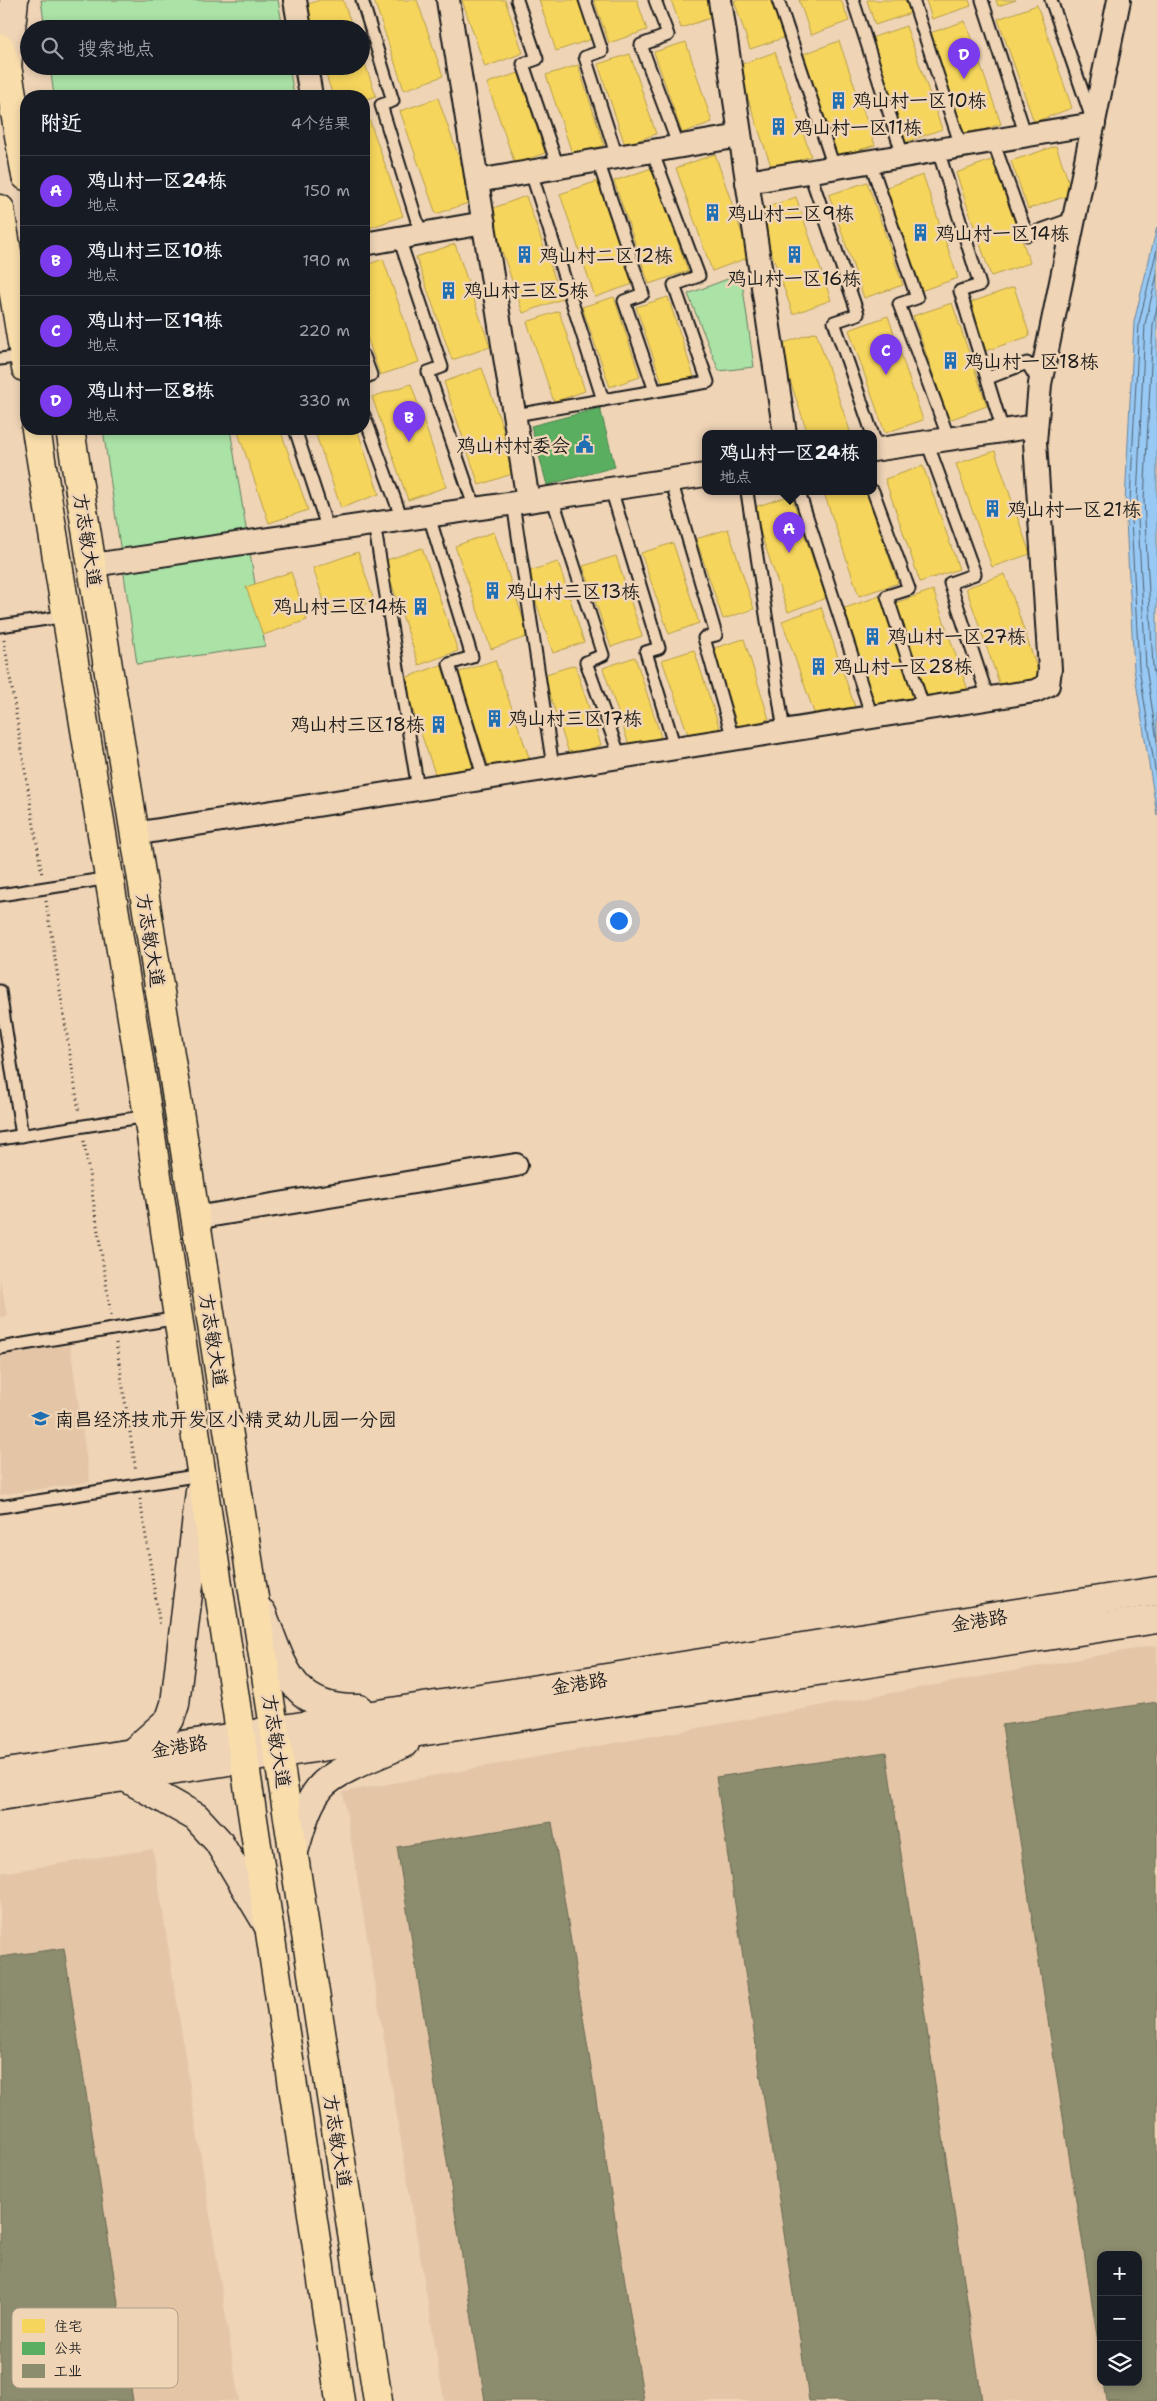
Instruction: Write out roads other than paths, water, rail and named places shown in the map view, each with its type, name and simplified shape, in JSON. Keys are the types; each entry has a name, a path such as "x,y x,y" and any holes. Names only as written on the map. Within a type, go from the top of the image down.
{"main road":[{"path":"14,0 4,57 20,144"},
{"path":"0,209 17,361"},
{"name":"方志敏大道","path":"37,435 148,1116 340,2401"},
{"name":"方志敏大道","path":"71,435 254,1592 378,2401"},
{"path":"202,1475 175,1704 170,1719 128,1765 196,1817 218,1841 268,1925"},
{"name":"金港路","path":"432,1718 1157,1591"},
{"path":"254,1592 283,1666 298,1690 315,1703 339,1710 432,1718"},
{"name":"金港路","path":"0,1796 128,1765 242,1747 432,1718 1157,1619"},
{"path":"294,1852 308,1806 321,1786 432,1718"},
{"name":"金港路","path":"0,1774 128,1765"}],"street":[{"path":"295,0 298,20"},
{"path":"448,0 514,415 520,502"},
{"path":"720,0 784,430"},
{"path":"134,834 1035,691 1048,685 1050,669 1035,442 1040,384 1119,0"},
{"path":"308,75 310,90"},
{"path":"747,182 1094,124"},
{"path":"477,181 740,136"},
{"path":"370,243 484,223"},
{"path":"877,450 1036,426"},
{"path":"93,565 702,475"},
{"path":"195,1218 516,1165"}],"lane":[{"path":"362,0 368,20"},
{"path":"517,0 537,59 523,64 558,167"},
{"path":"585,0 602,51 585,57 608,159 643,294 624,301 655,391"},
{"path":"655,0 668,35 641,44 679,147"},
{"path":"778,0 834,167"},
{"path":"853,0 903,156"},
{"path":"913,0 961,146"},
{"path":"982,0 1026,136"},
{"path":"1051,0 1094,124"},
{"path":"370,26 393,101 381,105 442,367 428,372 475,509"},
{"path":"993,141 1027,235 1074,218"},
{"path":"938,150 980,285 960,291 1003,431"},
{"path":"514,415 708,382 674,285 699,276 652,151"},
{"path":"870,161 917,298 900,304 949,439"},
{"path":"809,171 858,314 834,322 869,430"},
{"path":"531,172 603,400"},
{"path":"988,378 1027,363 1040,384"},
{"path":"370,431 402,519"},
{"path":"297,435 328,530"},
{"path":"927,442 975,574 950,583 988,698"},
{"path":"671,480 716,635 704,638 734,739"},
{"path":"612,489 660,648 646,652 675,748"},
{"path":"747,495 784,731"},
{"path":"799,495 872,717"},
{"path":"874,495 909,589 886,596 924,709"},
{"path":"552,497 603,655 586,662 620,757"},
{"path":"520,502 553,767"},
{"path":"429,516 472,657 449,664 484,778"},
{"path":"374,523 418,789"},
{"path":"1,626 67,616"},
{"path":"0,895 110,878"},
{"path":"0,991 22,1136"},
{"path":"0,1139 148,1116"},
{"path":"0,1348 178,1318"},
{"path":"0,1507 202,1475"}],"water":[{"path":"1157,227 1157,815 1134,669 1125,502 1134,322"}],"place":[{"name":"鸡山村一区8栋","path":"964,79"},
{"name":"鸡山村一区10栋","path":"838,100"},
{"name":"鸡山村一区11栋","path":"779,127"},
{"name":"鸡山村二区9栋","path":"713,213"},
{"name":"鸡山村一区14栋","path":"921,233"},
{"name":"鸡山村二区12栋","path":"525,255"},
{"name":"鸡山村一区16栋","path":"794,255"},
{"name":"鸡山村三区5栋","path":"449,290"},
{"name":"鸡山村一区18栋","path":"950,361"},
{"name":"鸡山村一区19栋","path":"886,375"},
{"name":"鸡山村三区10栋","path":"409,442"},
{"name":"鸡山村村委会","path":"584,445"},
{"name":"鸡山村一区21栋","path":"993,509"},
{"name":"鸡山村一区24栋","path":"789,553"},
{"name":"鸡山村三区13栋","path":"492,591"},
{"name":"鸡山村三区14栋","path":"421,606"},
{"name":"鸡山村一区27栋","path":"873,636"},
{"name":"鸡山村一区28栋","path":"819,666"},
{"name":"鸡山村三区17栋","path":"494,718"},
{"name":"鸡山村三区18栋","path":"439,724"},
{"name":"南昌经济技术开发区小精灵幼儿园一分园","path":"41,1419"}]}
